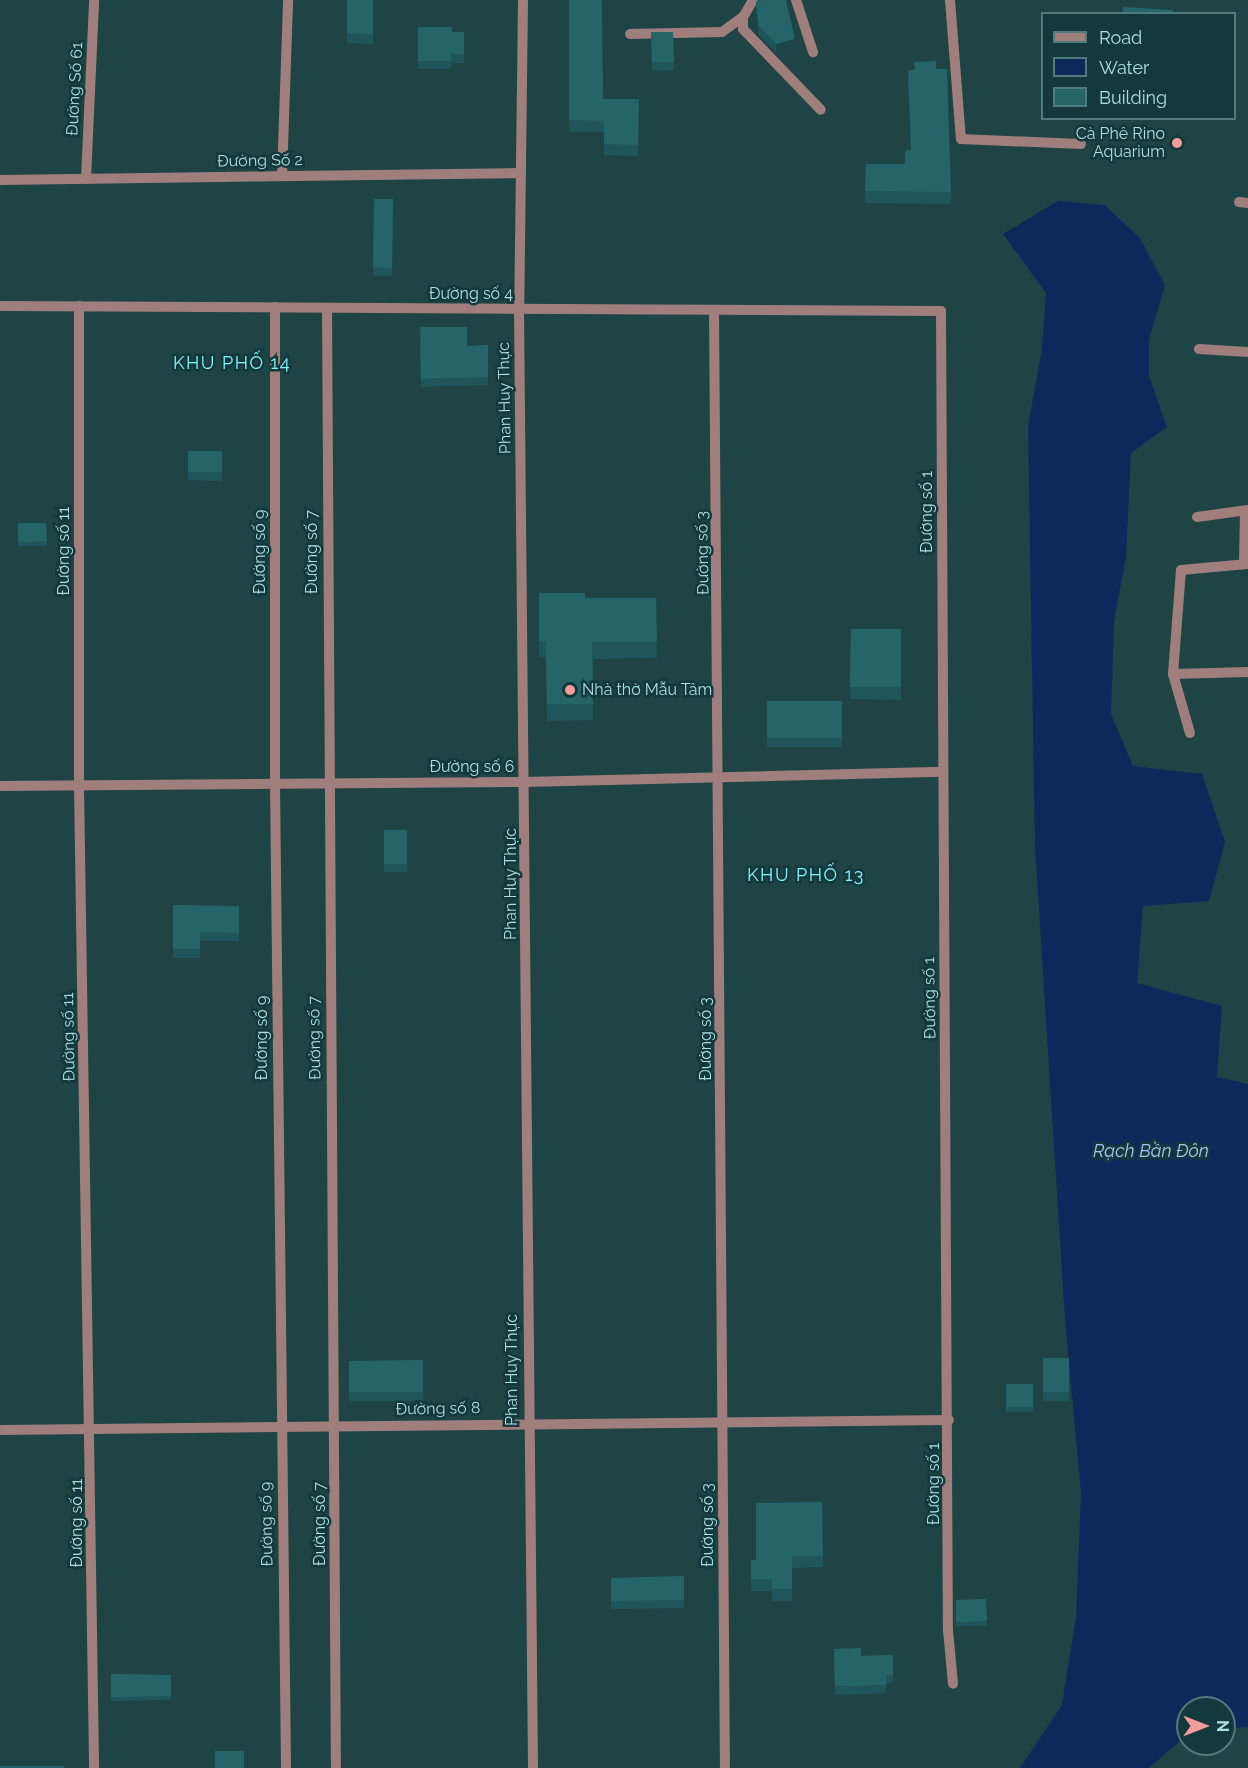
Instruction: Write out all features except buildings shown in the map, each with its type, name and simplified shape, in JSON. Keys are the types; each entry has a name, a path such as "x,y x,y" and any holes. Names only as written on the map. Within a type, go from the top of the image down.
{"street":[{"name":"Đường Số 61","path":"86,179 94,0"},
{"path":"282,176 288,0"},
{"name":"Phan Huy Thực","path":"523,0 519,309 525,782 527,1423 533,1768"},
{"path":"630,34 722,32 743,17 753,0"},
{"path":"796,0 813,52"},
{"path":"950,0 961,139 1082,144"},
{"path":"743,17 749,37 821,110"},
{"name":"Đường Số 2","path":"0,180 521,173"},
{"name":"Đường số 4","path":"0,306 941,311"},
{"name":"Đường số 11","path":"80,306 79,786 92,1429 94,1768"},
{"name":"Đường số 9","path":"275,307 275,783 285,1768"},
{"name":"Đường số 7","path":"327,308 328,783 336,1768"},
{"name":"Đường số 3","path":"714,310 721,778 725,1768"},
{"name":"Đường số 1","path":"941,311 949,1420 948,1630 953,1684"},
{"path":"1199,349 1248,352"},
{"path":"1190,733 1173,674 1181,570 1246,563 1246,512 1197,517"},
{"path":"1173,674 1248,672"},
{"name":"Đường số 6","path":"0,786 525,782 943,772"},
{"name":"Đường số 8","path":"0,1431 335,1425 949,1420"}],"water":[{"name":"Rạch Bần Đôn","path":"1058,201 1105,205 1140,238 1165,285 1149,340 1149,376 1167,427 1131,453 1126,557 1114,621 1111,714 1133,766 1202,774 1225,842 1209,901 1143,906 1137,983 1222,1006 1217,1077 1248,1084 1248,1727 1236,1728 1236,1696 1176,1696 1176,1744 1149,1768 1020,1768 1062,1705 1076,1617 1081,1493 1065,1319 1035,847 1028,427 1042,348 1046,293 1003,234"}],"place":[{"name":"Cà Phê Rino Aquarium","path":"1177,143"},
{"name":"Nhà thờ Mẫu Tâm","path":"570,690"}],"district":[{"name":"KHU PHỐ 14","path":"232,363"},
{"name":"KHU PHỐ 13","path":"806,875"}]}
